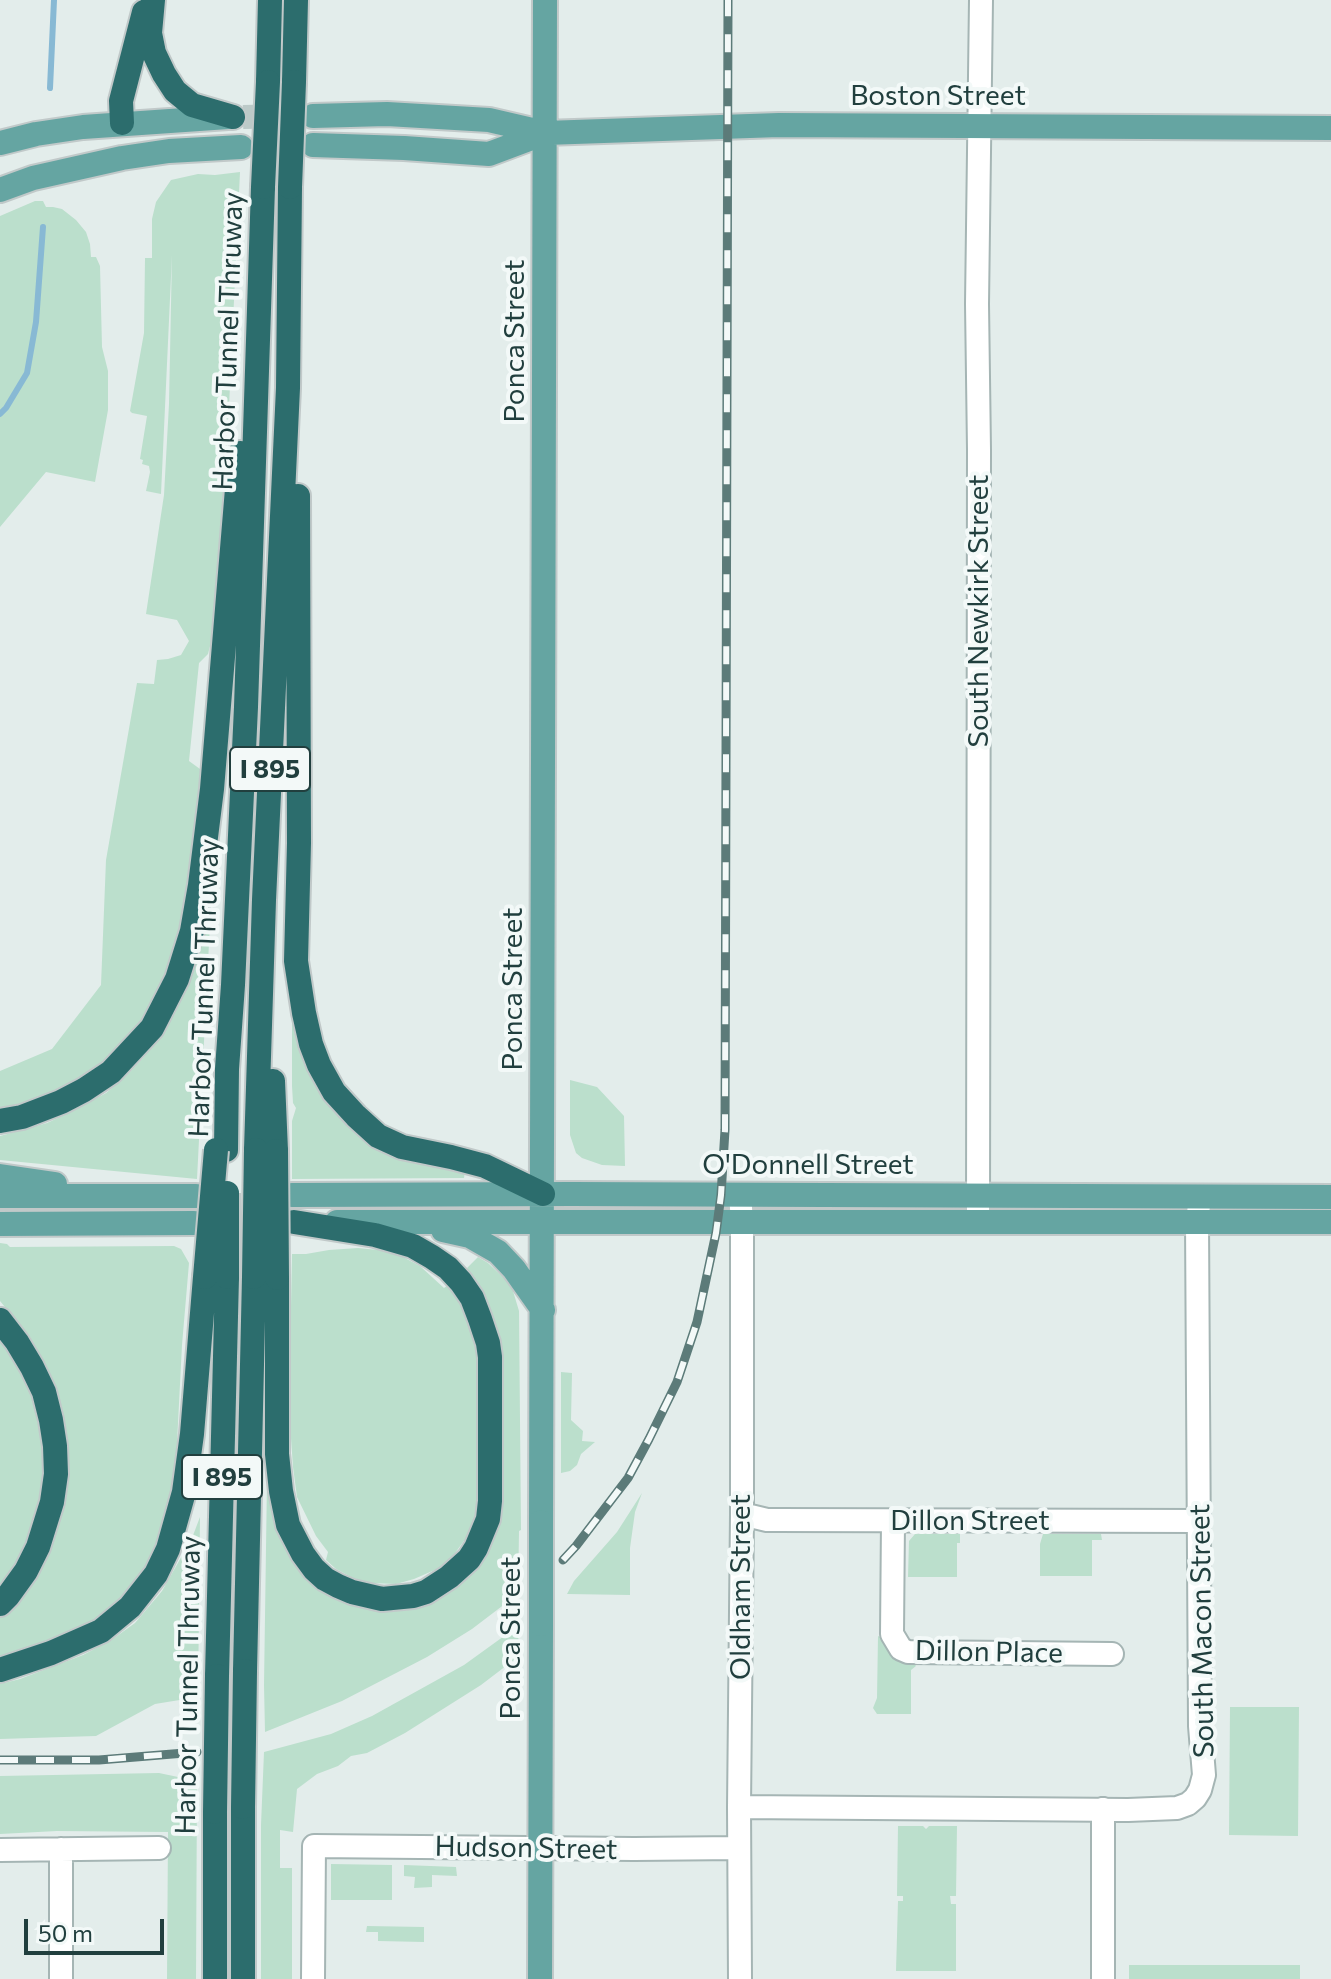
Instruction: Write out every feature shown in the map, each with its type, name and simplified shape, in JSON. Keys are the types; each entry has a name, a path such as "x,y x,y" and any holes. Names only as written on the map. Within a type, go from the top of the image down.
{"highway":[{"path":"150,0 150,33 154,53 175,91 192,105 238,117"},
{"path":"122,123 121,101 135,42 150,0"},
{"name":"Harbor Tunnel Thruway","path":"215,1979 216,1277 246,723 270,0"},
{"name":"Harbor Tunnel Thruway","path":"243,1979 245,1671 265,1278 264,900 288,388 296,0"},
{"path":"0,1121 22,1117 61,1102 111,1072 152,1028 177,979 192,931 212,789 242,423 259,312"},
{"path":"288,388 298,413 299,843 296,961 311,1044 334,1092 378,1136 402,1147 485,1166 543,1194"},
{"path":"265,1278 278,1465 284,1507 292,1533 314,1569 338,1586 382,1599 426,1592 459,1570 469,1559 488,1519 490,1357 480,1319 472,1298 454,1274 413,1246 375,1235 293,1222"},
{"path":"0,1670 20,1665 101,1631 130,1607 156,1574 168,1549 184,1492 216,1277"},
{"path":"0,1320 25,1354 44,1392 55,1446 56,1474 52,1502 38,1547 26,1571 0,1604"}],"main road":[{"name":"Ponca Street","path":"540,1979 545,0"},
{"path":"313,116 387,114 489,120 545,133"},
{"path":"0,143 36,134 122,123 238,117"},
{"name":"Boston Street","path":"545,133 779,125 1331,128"},
{"path":"313,145 489,154 545,133"},
{"path":"0,190 33,178 122,158 169,151 241,147"},
{"path":"0,1176 145,1196"},
{"name":"O'Donnell Street","path":"292,1195 1329,1196"},
{"path":"0,1196 196,1196"},
{"name":"O'Donnell Street","path":"293,1222 1331,1222"},
{"path":"407,1222 470,1236 498,1252 543,1310"},
{"path":"0,1224 194,1223"}],"street":[{"name":"South Newkirk Street","path":"978,1221 977,304 981,0"},
{"name":"Oldham Street","path":"740,1195 740,1979"},
{"name":"South Macon Street","path":"1103,1809 1177,1808 1195,1798 1204,1775 1200,1726 1197,1222 1200,1197"},
{"name":"O'Donnell Street","path":"1287,1222 1331,1233"},
{"name":"Dillon Street","path":"742,1514 767,1520 1200,1521"},
{"name":"Dillon Place","path":"893,1521 892,1634 901,1649 908,1652 1112,1654"},
{"path":"739,1807 1103,1809 1103,1979"},
{"name":"Hudson Street","path":"313,1979 314,1846 739,1848"},
{"path":"0,1850 159,1848"},
{"path":"61,1849 61,1979"}],"green space":[{"path":"240,172 219,555 211,642 208,654 199,663 189,761 200,769 198,829 179,952 147,1020 92,1076 0,1114 0,1071 52,1049 101,985 106,860 137,683 154,684 157,660 181,655 189,641 177,620 146,614 164,495 172,255 161,494 146,491 149,466 142,464 143,460 140,459 147,416 130,411 144,333 145,258 152,258 152,219 156,202 171,180 198,174"},
{"path":"35,201 43,201 46,207 62,209 76,220 86,232 91,257 96,257 100,266 102,347 108,371 108,410 95,482 46,472 0,527 0,216"},
{"path":"209,903 197,1179 0,1160 0,1136 47,1123 106,1093 144,1057 174,1015 184,994 198,955"},
{"path":"292,1019 297,1044 312,1080 335,1113 361,1137 406,1160 465,1172 464,1178 292,1179 292,1121 296,1108 292,1086"},
{"path":"570,1080 597,1087 624,1116 625,1166 602,1165 576,1153 570,1135"},
{"path":"0,1243 10,1247 174,1246 181,1249 189,1263 175,1482 172,1501 150,1565 125,1598 85,1628 0,1658 0,1616 10,1608 67,1467 65,1432 47,1367 30,1337 0,1301"},
{"path":"379,1248 401,1256 420,1266 444,1288 448,1285 462,1304 476,1340 476,1514 466,1538 450,1560 437,1569 396,1584 371,1583 353,1578 326,1560 328,1552 316,1536 297,1497 293,1467 289,1410 292,1254"},
{"path":"478,1257 505,1279 513,1291 519,1311 521,1530 518,1594 472,1629 427,1657 342,1701 265,1732 268,1411 275,1519 365,1604 477,1562 499,1344 488,1305 467,1268"},
{"path":"0,1335 33,1395 45,1455 44,1482 31,1535 0,1586"},
{"path":"561,1372 572,1373 571,1420 583,1431 582,1441 595,1442 581,1454 577,1465 561,1473"},
{"path":"642,1493 635,1512 630,1548 630,1595 567,1594 574,1581 617,1532"},
{"path":"200,1517 198,1697 155,1704 96,1736 0,1739 0,1684 83,1655 135,1623 162,1591 192,1538"},
{"path":"915,1534 960,1534 957,1577 908,1577 909,1541"},
{"path":"1043,1534 1101,1534 1102,1540 1092,1540 1092,1576 1040,1576"},
{"path":"518,1626 519,1656 481,1685 405,1733 367,1753 351,1756 297,1789 293,1832 280,1830 280,1868 292,1868 292,1979 261,1979 264,1752 331,1734 372,1716 464,1665"},
{"path":"878,1636 916,1666 911,1670 911,1714 877,1714 873,1708 877,1698"},
{"path":"1230,1707 1299,1707 1298,1836 1229,1835"},
{"path":"159,1773 197,1781 196,1979 167,1979 168,1832 0,1834 0,1776"},
{"path":"898,1826 923,1826 926,1829 929,1826 957,1826 956,1896 950,1896 951,1904 956,1904 956,1971 896,1971 898,1901 903,1901 903,1896 897,1896"},
{"path":"331,1864 392,1865 392,1900 331,1900"},
{"path":"404,1865 456,1867 457,1876 432,1875 432,1887 414,1888 415,1877 404,1876"},
{"path":"367,1926 424,1927 424,1942 378,1941 378,1932 366,1932"},
{"path":"1129,1965 1300,1965 1300,1979 1129,1979"}],"waterway":[{"path":"50,88 54,0"},
{"path":"0,414 27,373 36,322 43,227"}],"tunnel":[{"path":"243,117 287,116"}],"railway":[{"path":"563,1560 628,1478 677,1382 697,1322 721,1195 725,1130 728,0"},
{"path":"0,1760 99,1760 197,1752"}]}
